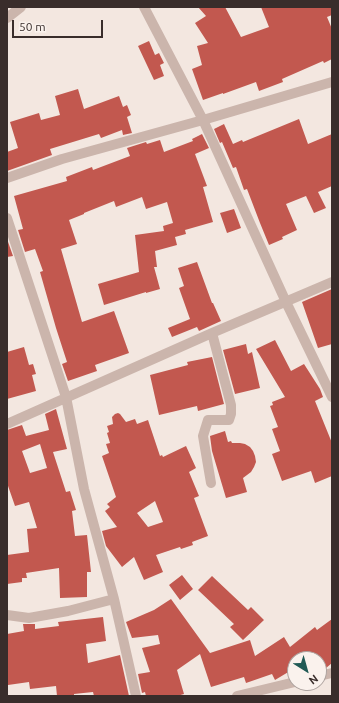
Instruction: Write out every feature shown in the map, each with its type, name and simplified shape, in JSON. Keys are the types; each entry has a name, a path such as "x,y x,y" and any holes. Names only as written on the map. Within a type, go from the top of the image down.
{"street":[{"path":"7,18 21,7"},
{"path":"144,7 203,120 286,302 332,397"},
{"path":"7,178 62,159 332,82"},
{"path":"7,218 66,397 84,489 114,598 136,696"},
{"path":"7,424 212,333 332,282"},
{"path":"211,484 203,436 208,420 229,420 231,414 231,405 212,333"},
{"path":"7,615 29,618 68,611 114,598"},
{"path":"237,696 287,684"}],"building":[{"path":"198,7 225,7 241,37 269,27 261,7 332,7 332,15 327,17 332,29 332,59 324,63 323,61 282,79 283,82 259,91 256,82 203,100 192,69 202,65 197,46 208,43 195,23 206,16"},
{"path":"149,41 155,55 159,53 164,63 160,65 164,76 154,80 138,46"},
{"path":"78,89 84,109 119,96 123,107 127,105 131,115 127,117 132,133 123,135 122,130 101,138 99,134 50,149 52,155 7,171 7,152 18,148 10,122 39,113 41,120 60,115 55,96"},
{"path":"299,119 308,144 332,134 332,186 318,192 326,208 314,213 306,196 286,204 297,230 282,237 283,239 269,245 247,189 244,190 236,167 233,168 222,142 220,143 214,129 224,124 233,144 242,140 243,142"},
{"path":"202,134 209,148 195,154 207,186 203,187 213,222 185,230 186,234 175,237 177,245 155,251 157,267 154,267 160,289 104,305 98,284 139,272 135,235 164,231 163,226 173,223 167,202 146,209 142,197 116,207 114,201 69,220 77,244 61,249 82,322 114,311 129,353 95,365 97,371 68,381 62,364 67,362 40,272 43,271 35,249 25,252 18,230 23,229 14,196 67,181 66,177 92,167 93,170 130,156 127,148 146,142 147,144 160,140 164,152 193,141 192,139"},
{"path":"234,209 241,228 227,233 220,213"},
{"path":"7,239 13,256 7,257"},
{"path":"197,262 212,303 221,321 199,331 197,327 172,337 168,328 190,319 179,288 184,286 178,268"},
{"path":"332,289 332,344 318,348 302,302"},
{"path":"275,340 291,371 304,364 320,389 323,397 315,401 332,443 332,476 315,483 311,471 282,481 272,454 280,451 272,429 278,427 270,406 273,405 272,402 285,397 256,349"},
{"path":"246,344 248,354 252,352 260,388 235,394 223,350"},
{"path":"24,347 29,365 33,364 36,374 32,375 36,391 7,399 7,352"},
{"path":"212,357 224,404 198,411 197,406 159,415 150,375 188,365 187,362"},
{"path":"56,409 67,449 53,452 66,492 70,491 76,510 72,511 75,536 87,535 91,572 87,572 87,597 60,598 59,568 26,573 27,578 22,578 22,582 7,584 7,555 29,552 27,529 37,528 29,502 15,506 7,483 7,430 22,425 26,436 49,430 45,414","holes":["40,444 47,468 30,473 22,451"]},
{"path":"115,414 120,414 126,422 135,419 137,424 148,420 160,456 162,455 163,457 186,446 196,468 189,472 199,496 194,498 208,536 192,542 193,545 181,549 180,547 156,555 163,572 144,580 134,557 122,567 106,546 102,531 117,527 105,511 110,507 107,504 116,497 102,456 109,453 106,444 110,443 107,433 109,432 107,426 113,424 112,417","holes":["155,501 163,522 148,527 137,513"]},
{"path":"225,431 228,442 231,441 232,443 245,444 250,447 255,456 256,462 251,472 243,478 247,492 226,498 212,451 210,436"},
{"path":"182,575 193,589 180,600 169,585"},
{"path":"212,576 248,610 251,607 264,620 243,640 230,627 234,624 198,590"},
{"path":"171,599 210,653 250,640 255,656 284,637 290,647 315,627 317,630 332,619 332,663 327,667 327,651 287,651 287,673 275,680 272,674 246,683 244,677 211,687 200,654 177,670 184,694 177,696 146,696 145,692 142,693 138,674 150,672 142,648 160,644 158,635 132,638 126,622 154,610"},
{"path":"103,617 106,641 86,644 88,663 120,655 129,696 94,696 93,692 74,694 74,696 57,696 56,686 30,689 29,682 8,685 7,634 24,631 23,624 35,624 35,629 59,626 58,622"}]}
